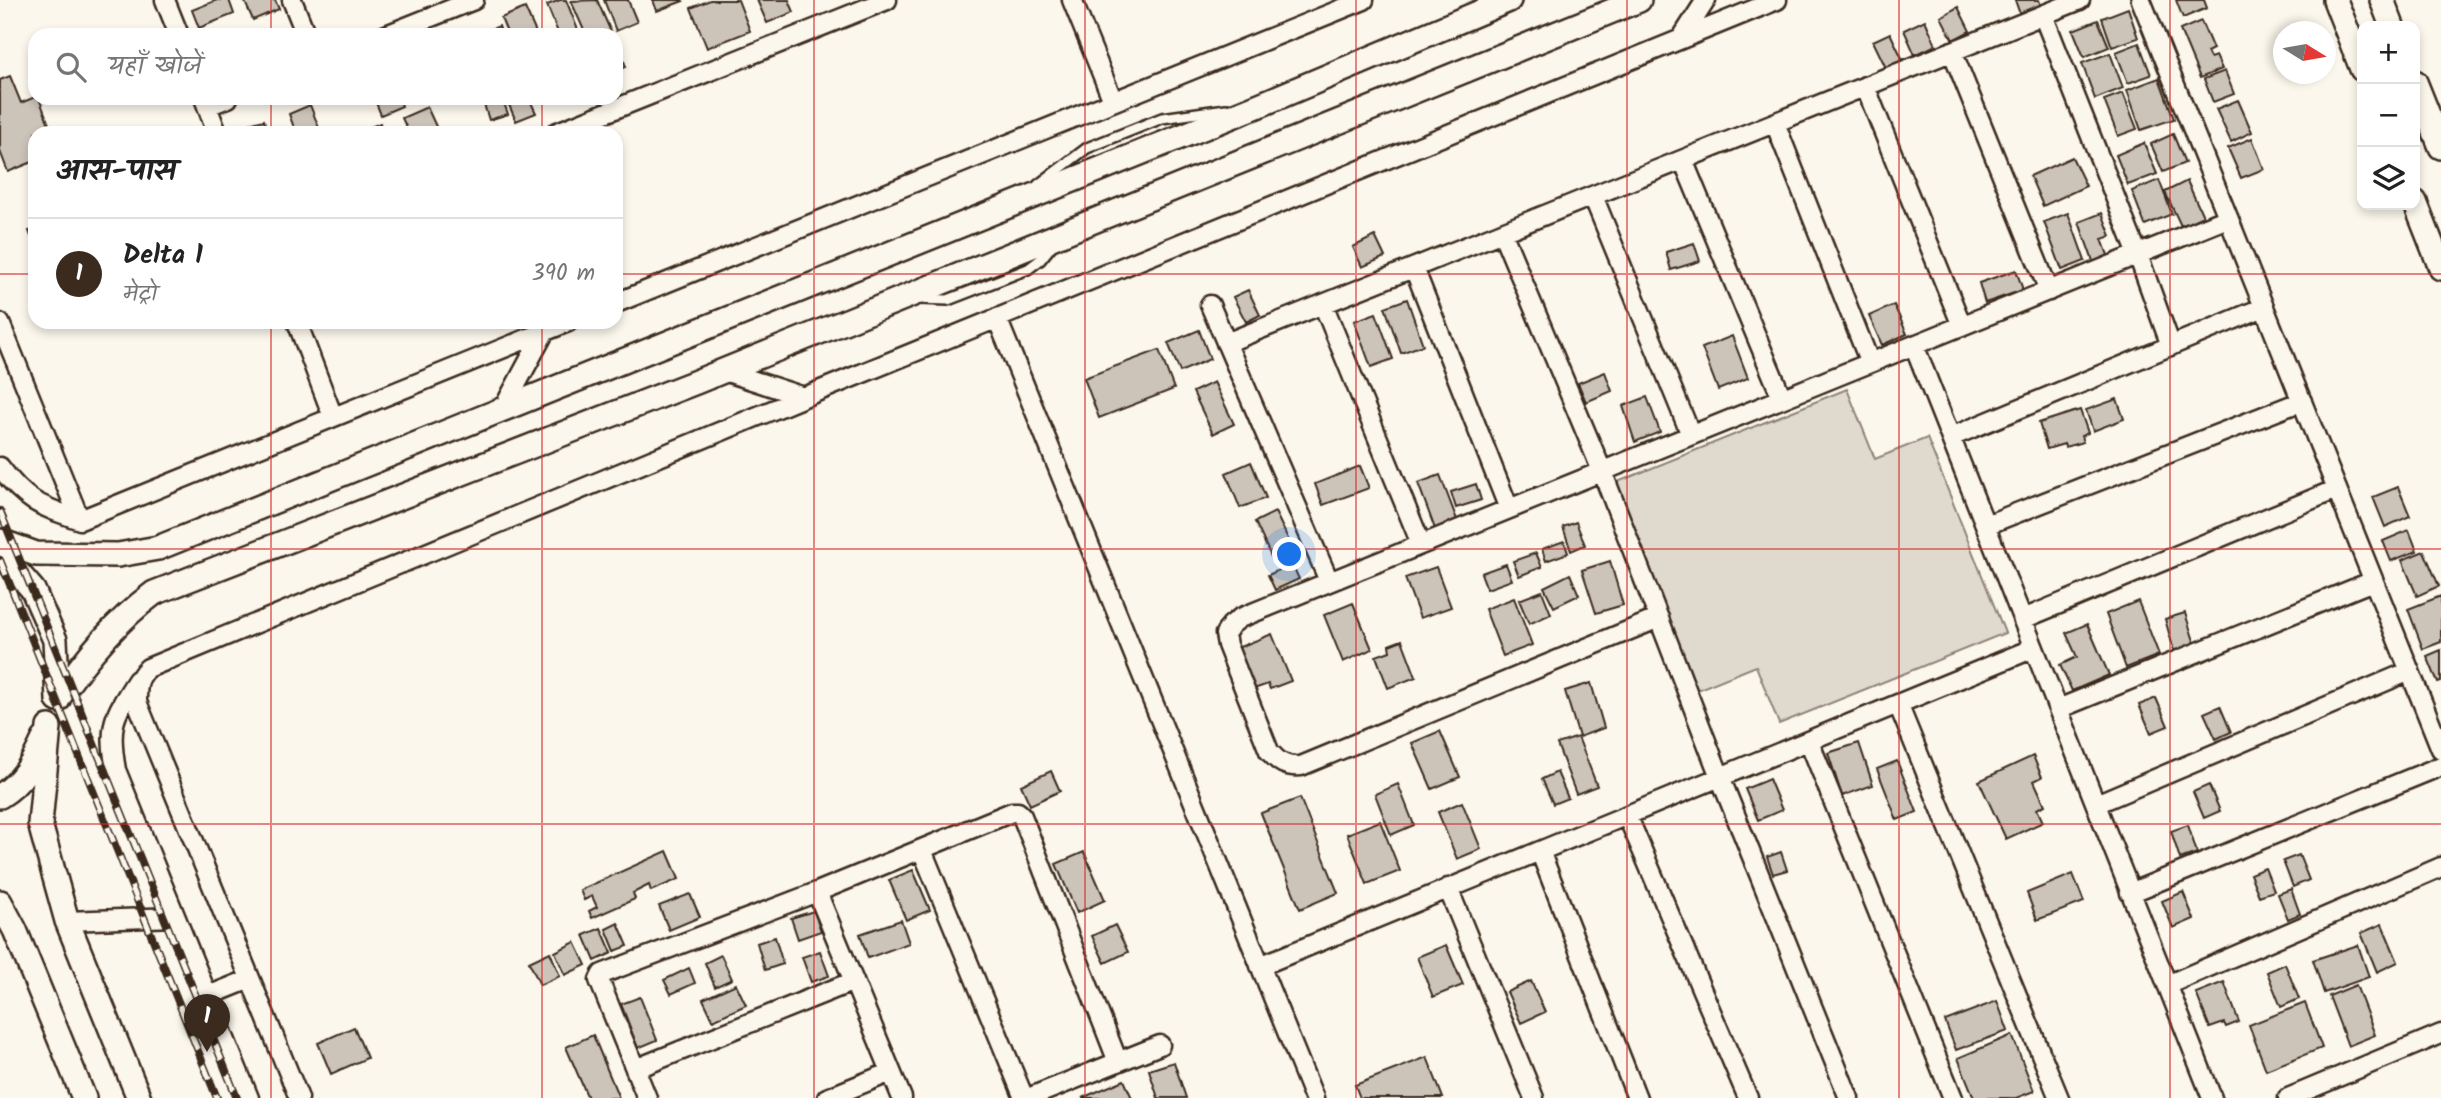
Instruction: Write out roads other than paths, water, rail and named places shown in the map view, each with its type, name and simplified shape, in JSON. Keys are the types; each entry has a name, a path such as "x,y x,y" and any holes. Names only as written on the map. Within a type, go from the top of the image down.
{"street":[{"path":"165,0 176,28"},
{"path":"292,0 303,28"},
{"path":"404,28 474,0"},
{"path":"572,126 887,0"},
{"path":"1072,0 1113,102"},
{"path":"623,300 1364,0"},
{"path":"0,541 36,554 118,555 158,548 1262,104 1508,0"},
{"path":"0,796 12,789 33,762 50,727 59,697 84,660 126,613 154,593 724,371 1639,0"},
{"path":"1681,39 1706,0"},
{"path":"249,1098 116,770 110,738 118,710 148,668 1777,0"},
{"path":"1226,343 2080,0"},
{"path":"2141,0 2441,749"},
{"path":"2335,0 2357,56"},
{"path":"2382,0 2390,21"},
{"path":"2043,15 2171,346"},
{"path":"1952,51 2049,291"},
{"path":"2416,84 2441,147"},
{"path":"1866,86 1962,326"},
{"path":"207,105 215,126"},
{"path":"1774,123 1870,363"},
{"path":"1683,160 1782,398"},
{"path":"1593,196 1691,435"},
{"path":"2418,210 2441,268"},
{"path":"1659,618 1301,766 1289,767 1277,761 1269,751 1225,634 1240,618 1329,581 2228,218"},
{"path":"1502,232 1602,471 1720,777 1849,1098"},
{"path":"1414,268 1509,509"},
{"path":"1323,304 1421,544"},
{"path":"1210,305 1329,581"},
{"path":"1951,437 2264,307"},
{"path":"997,318 1314,1098"},
{"path":"0,323 80,520"},
{"path":"300,329 333,417"},
{"path":"0,467 16,488 38,505 80,520 550,329"},
{"path":"503,409 545,331"},
{"path":"1914,345 2212,1098"},
{"path":"724,371 804,397"},
{"path":"1986,525 2301,401"},
{"path":"2022,619 2337,489"},
{"path":"0,552 33,590 55,640 59,697"},
{"path":"2058,709 2373,581"},
{"path":"1260,966 2034,648"},
{"path":"2096,804 2410,671"},
{"path":"140,676 138,702 144,719 299,1098"},
{"path":"1898,704 2059,1098"},
{"path":"50,727 40,824 67,921 139,1098"},
{"path":"1809,740 1953,1098"},
{"path":"2130,893 2441,766"},
{"path":"647,1098 599,980 602,974 817,892 1012,812 1020,814 1118,1062"},
{"path":"1627,815 1748,1098"},
{"path":"922,850 1026,1098 1160,1045"},
{"path":"1540,851 1637,1098"},
{"path":"2167,985 2441,867"},
{"path":"1448,888 1534,1098"},
{"path":"817,892 902,1098"},
{"path":"0,902 15,930 84,1098"},
{"path":"67,921 175,916"},
{"path":"208,996 250,979"},
{"path":"635,1069 854,981"},
{"path":"2288,1098 2441,1034"},
{"path":"827,1098 891,1072"}],"railway":[{"path":"0,511 237,1098"},
{"path":"0,560 217,1098"}],"place":[{"name":"Delta 1","path":"207,1052"}]}
